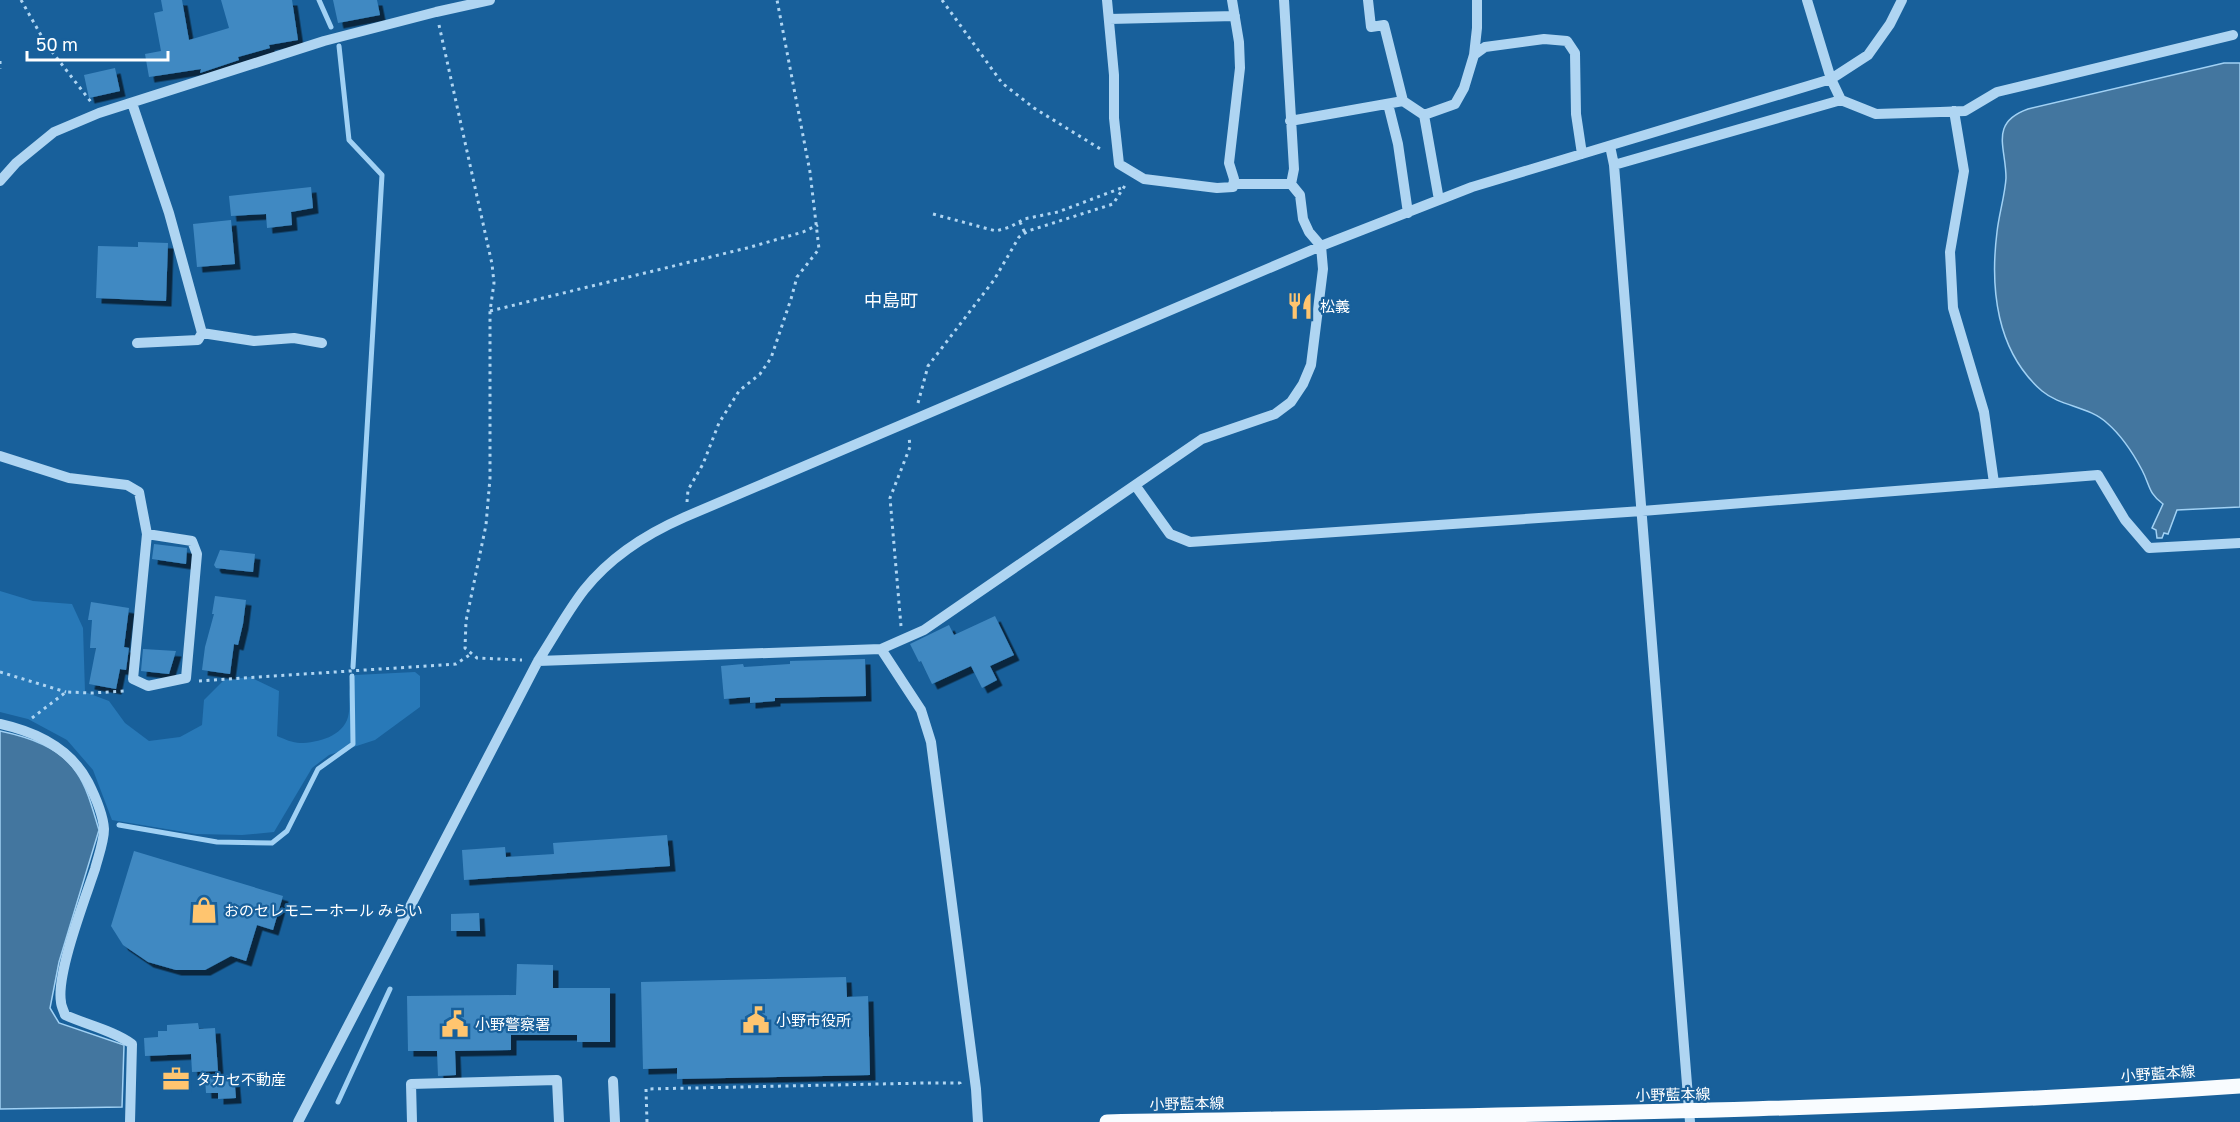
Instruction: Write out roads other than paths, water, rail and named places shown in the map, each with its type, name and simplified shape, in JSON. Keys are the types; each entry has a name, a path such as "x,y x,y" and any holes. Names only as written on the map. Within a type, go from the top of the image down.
{"main road":[{"name":"小野藍本線","path":"1107,1122 1690,1117 2240,1086"}],"street":[{"path":"0,181 16,163 54,132 99,113 324,41 490,0"},
{"path":"1107,0 1119,164 1144,179 1217,188 1233,187 1234,179 1229,163 1240,68 1239,42 1232,0"},
{"path":"1284,0 1294,169 1291,184"},
{"path":"1368,0 1371,27 1384,25 1403,101 1424,116 1438,200"},
{"path":"1424,116 1455,104 1464,88 1474,55 1478,28 1477,0"},
{"path":"1807,0 1831,79 1841,100"},
{"path":"298,1122 538,661 584,590 618,554 655,530 1321,246 1438,200 1472,187 1831,79 1868,55 1890,24 1902,0"},
{"path":"1109,19 1234,16"},
{"path":"1614,165 1841,100 1876,114 1965,111 1997,92 2233,34"},
{"path":"1474,55 1485,47 1544,39 1567,40 1575,53 1576,114 1582,154"},
{"path":"1290,121 1403,101"},
{"path":"132,103 169,213 202,333 198,340 137,343"},
{"path":"1388,104 1398,144 1407,213"},
{"path":"1954,111 1964,171 1950,252 1953,308 1984,412 1994,483"},
{"path":"1610,146 1614,165 1690,1117"},
{"path":"1233,184 1291,184"},
{"path":"538,661 881,649 924,630 1202,439 1275,414 1291,402 1311,366 1323,269 1321,246 1302,219 1300,195 1291,184"},
{"path":"202,333 254,341 294,338 322,343"},
{"path":"0,456 69,478 127,485 139,492 147,534 133,679 148,686 186,678 197,554 192,541 147,534"},
{"path":"1135,485 1170,534 1190,542 1642,511 2098,475 2125,520 2149,548 2240,543"},
{"path":"881,649 921,710 932,742 976,1089 978,1122"},
{"path":"0,723 20,728 50,741 67,754 81,769 98,805 104,830 100,851 69,952 61,984 61,1002 65,1015 121,1036 132,1044 130,1122"},
{"path":"412,1122 411,1084 557,1080 559,1122"},
{"path":"613,1081 615,1122"}],"waterway":[{"path":"319,0 331,27"},
{"path":"339,46 349,140 382,175 353,667"},
{"path":"119,825 217,842 272,843 287,831 318,769 353,744 352,676"},
{"path":"338,1102 390,989"}],"place":[{"name":"松義","path":"1300,306"},
{"name":"おのセレモニーホール みらい","path":"204,910"},
{"name":"小野市役所","path":"756,1020"},
{"name":"小野警察署","path":"455,1024"},
{"name":"タカセ不動産","path":"176,1079"}],"district":[{"name":"中島町","path":"891,300"}]}
